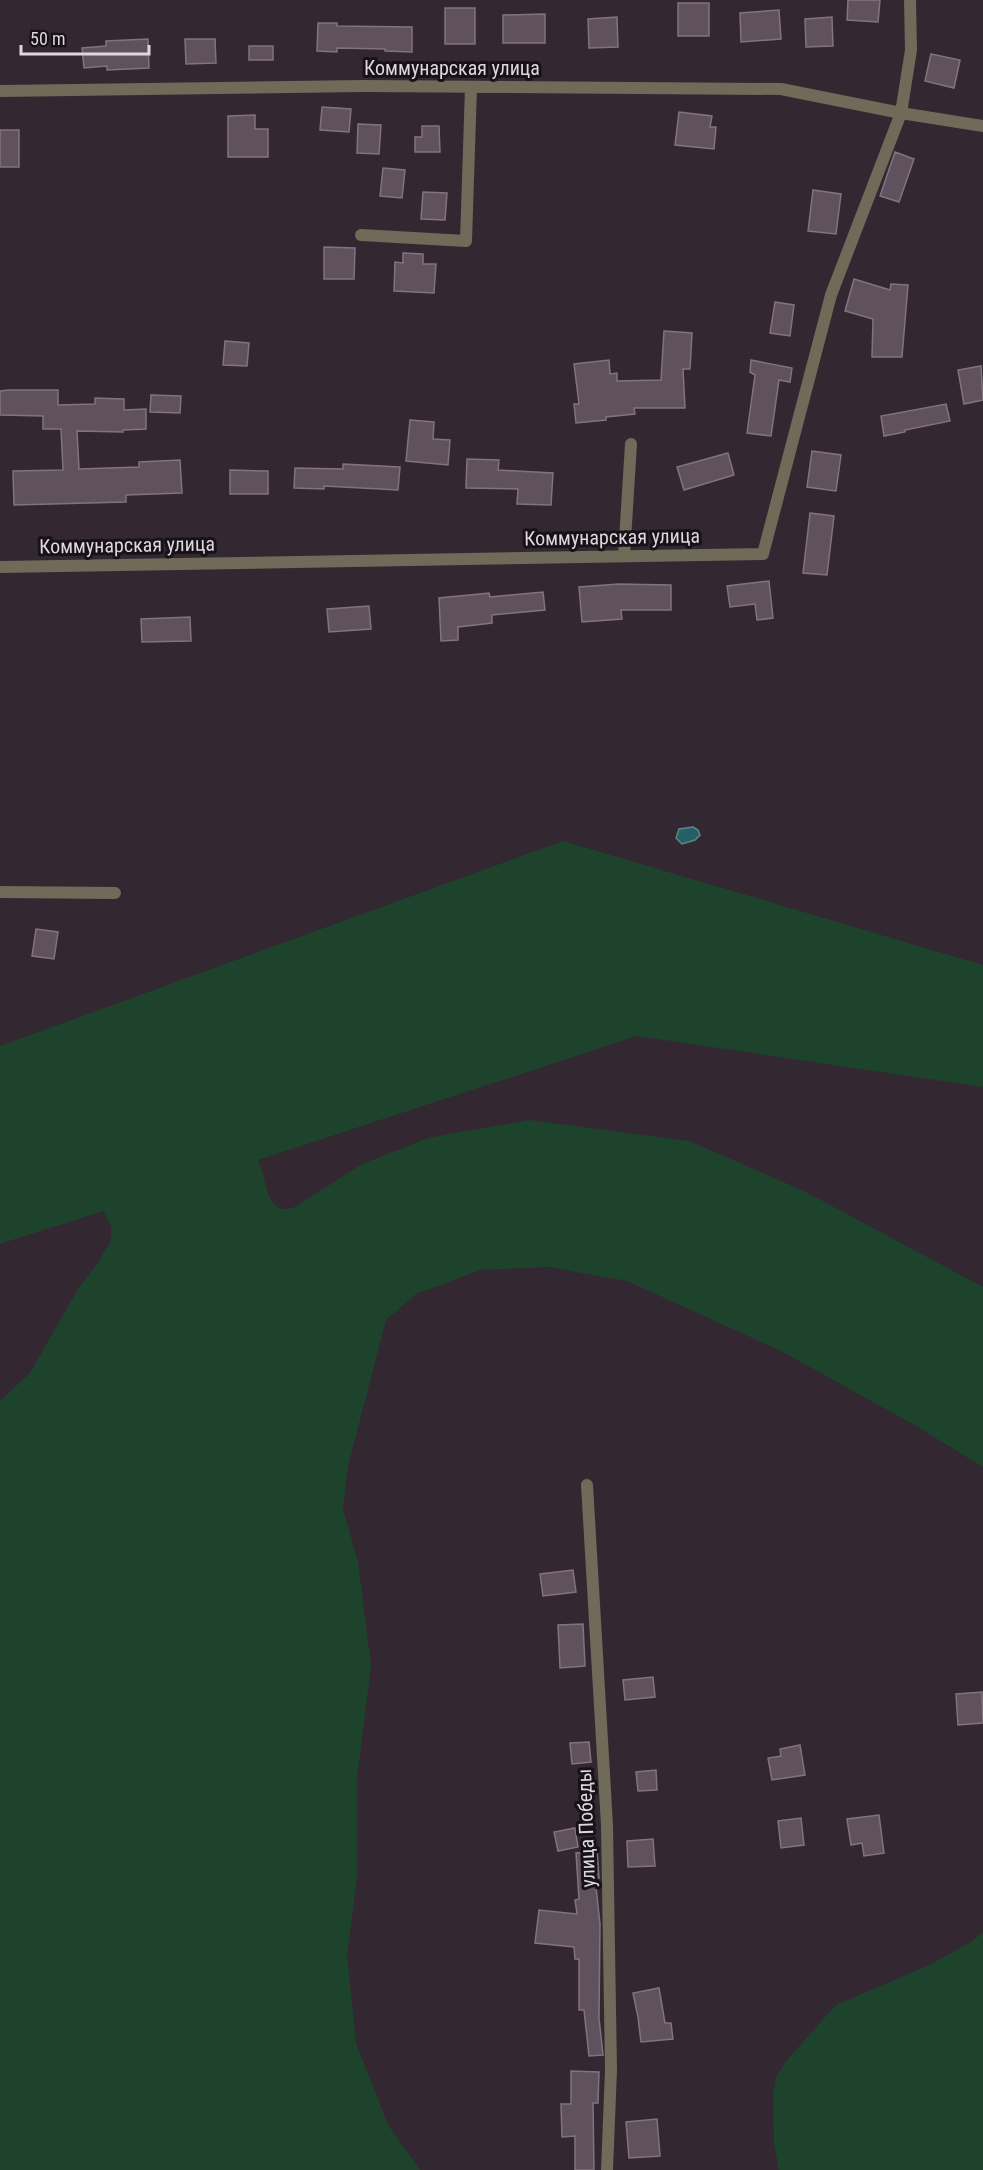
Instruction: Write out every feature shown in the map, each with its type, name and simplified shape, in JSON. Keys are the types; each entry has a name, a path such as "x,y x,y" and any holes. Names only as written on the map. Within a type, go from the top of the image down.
{"street":[{"name":"Коммунарская улица","path":"0,567 763,554 831,295 901,113 910,50 910,0"},
{"name":"Коммунарская улица","path":"0,91 363,87 781,89 901,113 983,126"},
{"path":"361,236 466,241 471,87"},
{"path":"624,556 631,444"},
{"path":"0,892 115,892"},
{"name":"улица Победы","path":"587,1485 607,1825 611,2070 608,2170"}],"green space":[{"path":"563,841 983,965 983,1087 637,1036 258,1160 273,1202 281,1208 295,1207 362,1164 428,1138 529,1120 689,1141 804,1191 983,1287 983,1467 916,1426 783,1352 627,1281 548,1267 481,1270 416,1294 386,1320 348,1466 343,1509 358,1562 371,1666 357,1779 357,1879 347,1955 356,2043 388,2125 420,2170 0,2170 0,1401 30,1373 78,1289 111,1240 111,1225 103,1211 0,1244 0,1046"},
{"path":"983,1932 983,2170 779,2170 774,2144 773,2095 776,2077 786,2061 836,2005 927,1966 971,1942"}],"water":[{"path":"693,827 700,835 695,840 682,844 676,838 679,829"}],"building":[{"path":"848,0 880,0 878,22 847,20"},
{"path":"678,3 709,3 709,36 678,36"},
{"path":"445,8 475,8 475,44 445,44"},
{"path":"779,10 781,39 741,42 740,13"},
{"path":"545,14 545,43 503,43 503,15"},
{"path":"617,17 618,47 589,48 588,19"},
{"path":"832,17 833,46 806,47 805,19"},
{"path":"318,23 337,23 337,26 412,27 412,52 337,48 337,52 317,51"},
{"path":"148,39 149,68 107,70 107,66 84,68 82,48 106,46 106,41"},
{"path":"185,39 215,39 216,63 186,64"},
{"path":"249,46 273,46 273,60 249,60"},
{"path":"931,54 960,60 954,88 925,81"},
{"path":"322,107 351,109 349,132 320,130"},
{"path":"679,112 712,116 710,127 716,127 714,149 675,145"},
{"path":"255,115 255,129 268,129 268,157 228,157 228,116"},
{"path":"358,124 381,125 379,154 357,153"},
{"path":"422,126 439,126 440,152 415,152 415,137 422,137"},
{"path":"0,130 19,130 19,167 0,167"},
{"path":"895,152 914,159 899,202 880,196"},
{"path":"383,168 405,170 402,198 380,196"},
{"path":"813,190 841,194 836,234 808,231"},
{"path":"423,192 447,193 445,220 421,219"},
{"path":"324,247 355,248 354,279 324,279"},
{"path":"403,253 423,254 423,264 436,264 434,293 394,291 395,262 403,263"},
{"path":"854,279 890,290 891,284 908,285 902,357 872,357 873,319 845,311"},
{"path":"775,302 794,305 790,336 770,333"},
{"path":"664,331 692,333 690,369 683,369 685,408 634,408 635,414 576,423 574,404 579,404 574,364 609,360 610,374 617,373 617,381 661,380"},
{"path":"225,341 249,343 247,366 223,365"},
{"path":"751,360 792,368 790,382 779,380 771,436 747,433 755,375 750,372"},
{"path":"981,366 983,400 964,404 958,370"},
{"path":"58,390 58,405 95,404 95,398 124,399 124,410 146,409 146,429 123,430 123,432 77,431 79,469 139,467 139,462 180,460 182,493 126,495 126,502 14,505 13,471 63,470 61,429 43,429 43,416 0,415 0,391"},
{"path":"151,395 181,396 180,413 150,412"},
{"path":"946,404 950,421 884,436 881,416"},
{"path":"410,420 434,422 433,439 450,440 448,465 406,461"},
{"path":"812,451 841,455 836,491 807,487"},
{"path":"728,453 734,475 684,490 677,467"},
{"path":"467,459 499,460 498,470 553,473 551,505 517,504 518,489 466,488"},
{"path":"343,464 400,467 398,490 324,486 324,489 294,488 295,468 343,469"},
{"path":"230,470 268,471 268,494 230,494"},
{"path":"810,513 834,516 827,575 803,573"},
{"path":"769,581 773,618 757,620 755,604 730,607 727,586"},
{"path":"619,584 671,585 671,610 621,610 622,619 582,622 579,587"},
{"path":"543,592 545,610 492,615 492,623 458,627 458,640 441,641 439,598 489,593 490,597"},
{"path":"369,606 371,629 329,632 327,609"},
{"path":"190,617 191,641 142,642 141,619"},
{"path":"36,929 58,932 54,959 32,956"},
{"path":"573,1570 576,1592 543,1596 540,1574"},
{"path":"583,1624 585,1666 560,1668 558,1625"},
{"path":"653,1677 655,1697 625,1700 623,1680"},
{"path":"982,1692 983,1723 958,1725 956,1694"},
{"path":"589,1742 591,1762 572,1764 570,1743"},
{"path":"800,1745 805,1775 772,1780 768,1758 781,1756 780,1749"},
{"path":"656,1770 657,1790 638,1791 636,1772"},
{"path":"879,1815 884,1853 864,1856 862,1843 851,1845 847,1819"},
{"path":"801,1818 804,1845 781,1848 778,1821"},
{"path":"575,1828 578,1847 558,1851 554,1832"},
{"path":"653,1839 655,1866 628,1867 627,1841"},
{"path":"597,1851 599,1878 595,1878 600,1924 599,2018 603,2055 589,2056 584,2010 579,2010 579,1959 575,1959 574,1947 535,1943 539,1910 577,1914 575,1900 579,1899 576,1853"},
{"path":"659,1988 665,2023 671,2023 673,2039 641,2042 633,1993"},
{"path":"571,2071 599,2072 598,2103 593,2103 594,2170 575,2170 575,2136 562,2137 561,2104 571,2104"},
{"path":"657,2119 660,2156 629,2158 626,2122"}]}
